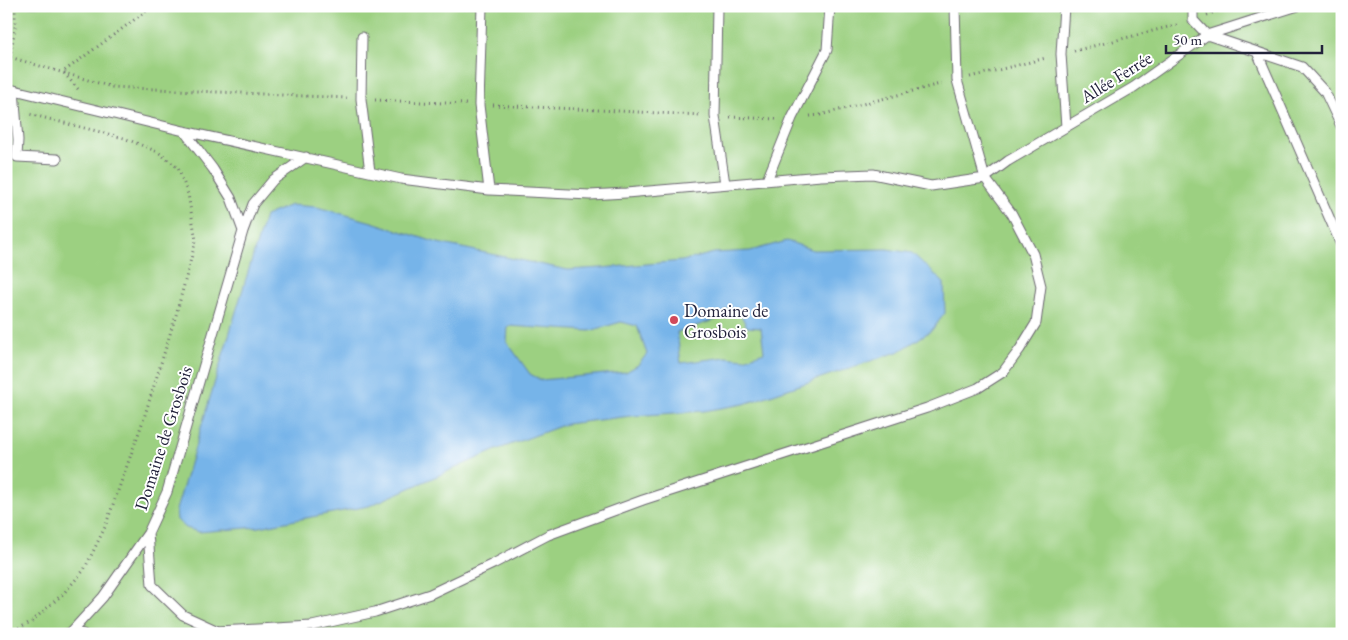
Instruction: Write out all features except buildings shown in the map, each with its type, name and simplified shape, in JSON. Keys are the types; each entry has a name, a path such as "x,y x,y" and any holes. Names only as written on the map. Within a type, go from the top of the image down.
{"lane":[{"path":"482,6 479,105 489,190"},
{"path":"717,6 715,116 725,184"},
{"path":"768,180 792,118 827,50 830,6"},
{"path":"197,634 218,631 312,626 384,609 430,594 548,535 644,500 927,408 978,388 1003,372 1036,323 1041,286 1033,254 1012,214 985,178 957,80 955,6"},
{"path":"1064,6 1061,54 1066,127"},
{"path":"1193,6 1193,20 1207,35 1302,67 1325,92 1342,128"},
{"name":"Allée Ferrée","path":"985,178 1008,161 1134,87 1207,35 1298,6"},
{"path":"362,36 361,99 370,172"},
{"path":"1257,52 1342,247"},
{"path":"57,159 17,157 16,111 10,89 184,132 370,172 489,190 590,195 821,176 873,174 931,186 985,178"},
{"path":"184,132 213,169 231,198 243,231"},
{"name":"Domaine de Grosbois","path":"69,633 103,597 148,533 167,492 243,231 253,204 273,180 306,157"},
{"path":"148,533 152,585 183,615 218,631"},
{"name":"Domaine de Grosbois","path":"69,633 83,634"}],"path":[{"path":"15,6 15,28 8,57 112,87 780,119 820,115 1193,20 1230,6"},
{"path":"63,72 154,6"},
{"path":"63,72 94,109"},
{"path":"10,634 32,621 63,594 84,570 105,526 143,421 176,315 196,240 188,194 178,168 158,152 124,138 16,111"},
{"path":"118,132 124,138"}],"green space":[{"name":"Domaine de Grosbois","path":"6,6 1342,6 1342,634 6,634"}],"water":[{"path":"291,205 317,207 438,243 568,270 682,261 714,253 750,251 787,241 813,250 887,249 912,253 944,283 945,313 932,330 900,351 744,404 704,411 631,416 566,424 496,450 369,506 259,527 199,532 186,528 177,520 176,510 265,216","holes":["726,309 738,309 747,327 761,328 764,352 744,359 726,357 681,363 677,332 718,319","621,322 637,326 647,354 638,365 626,372 541,380 530,374 507,342 508,326 590,331"]}],"place":[{"name":"Domaine de Grosbois","path":"674,320"}]}
